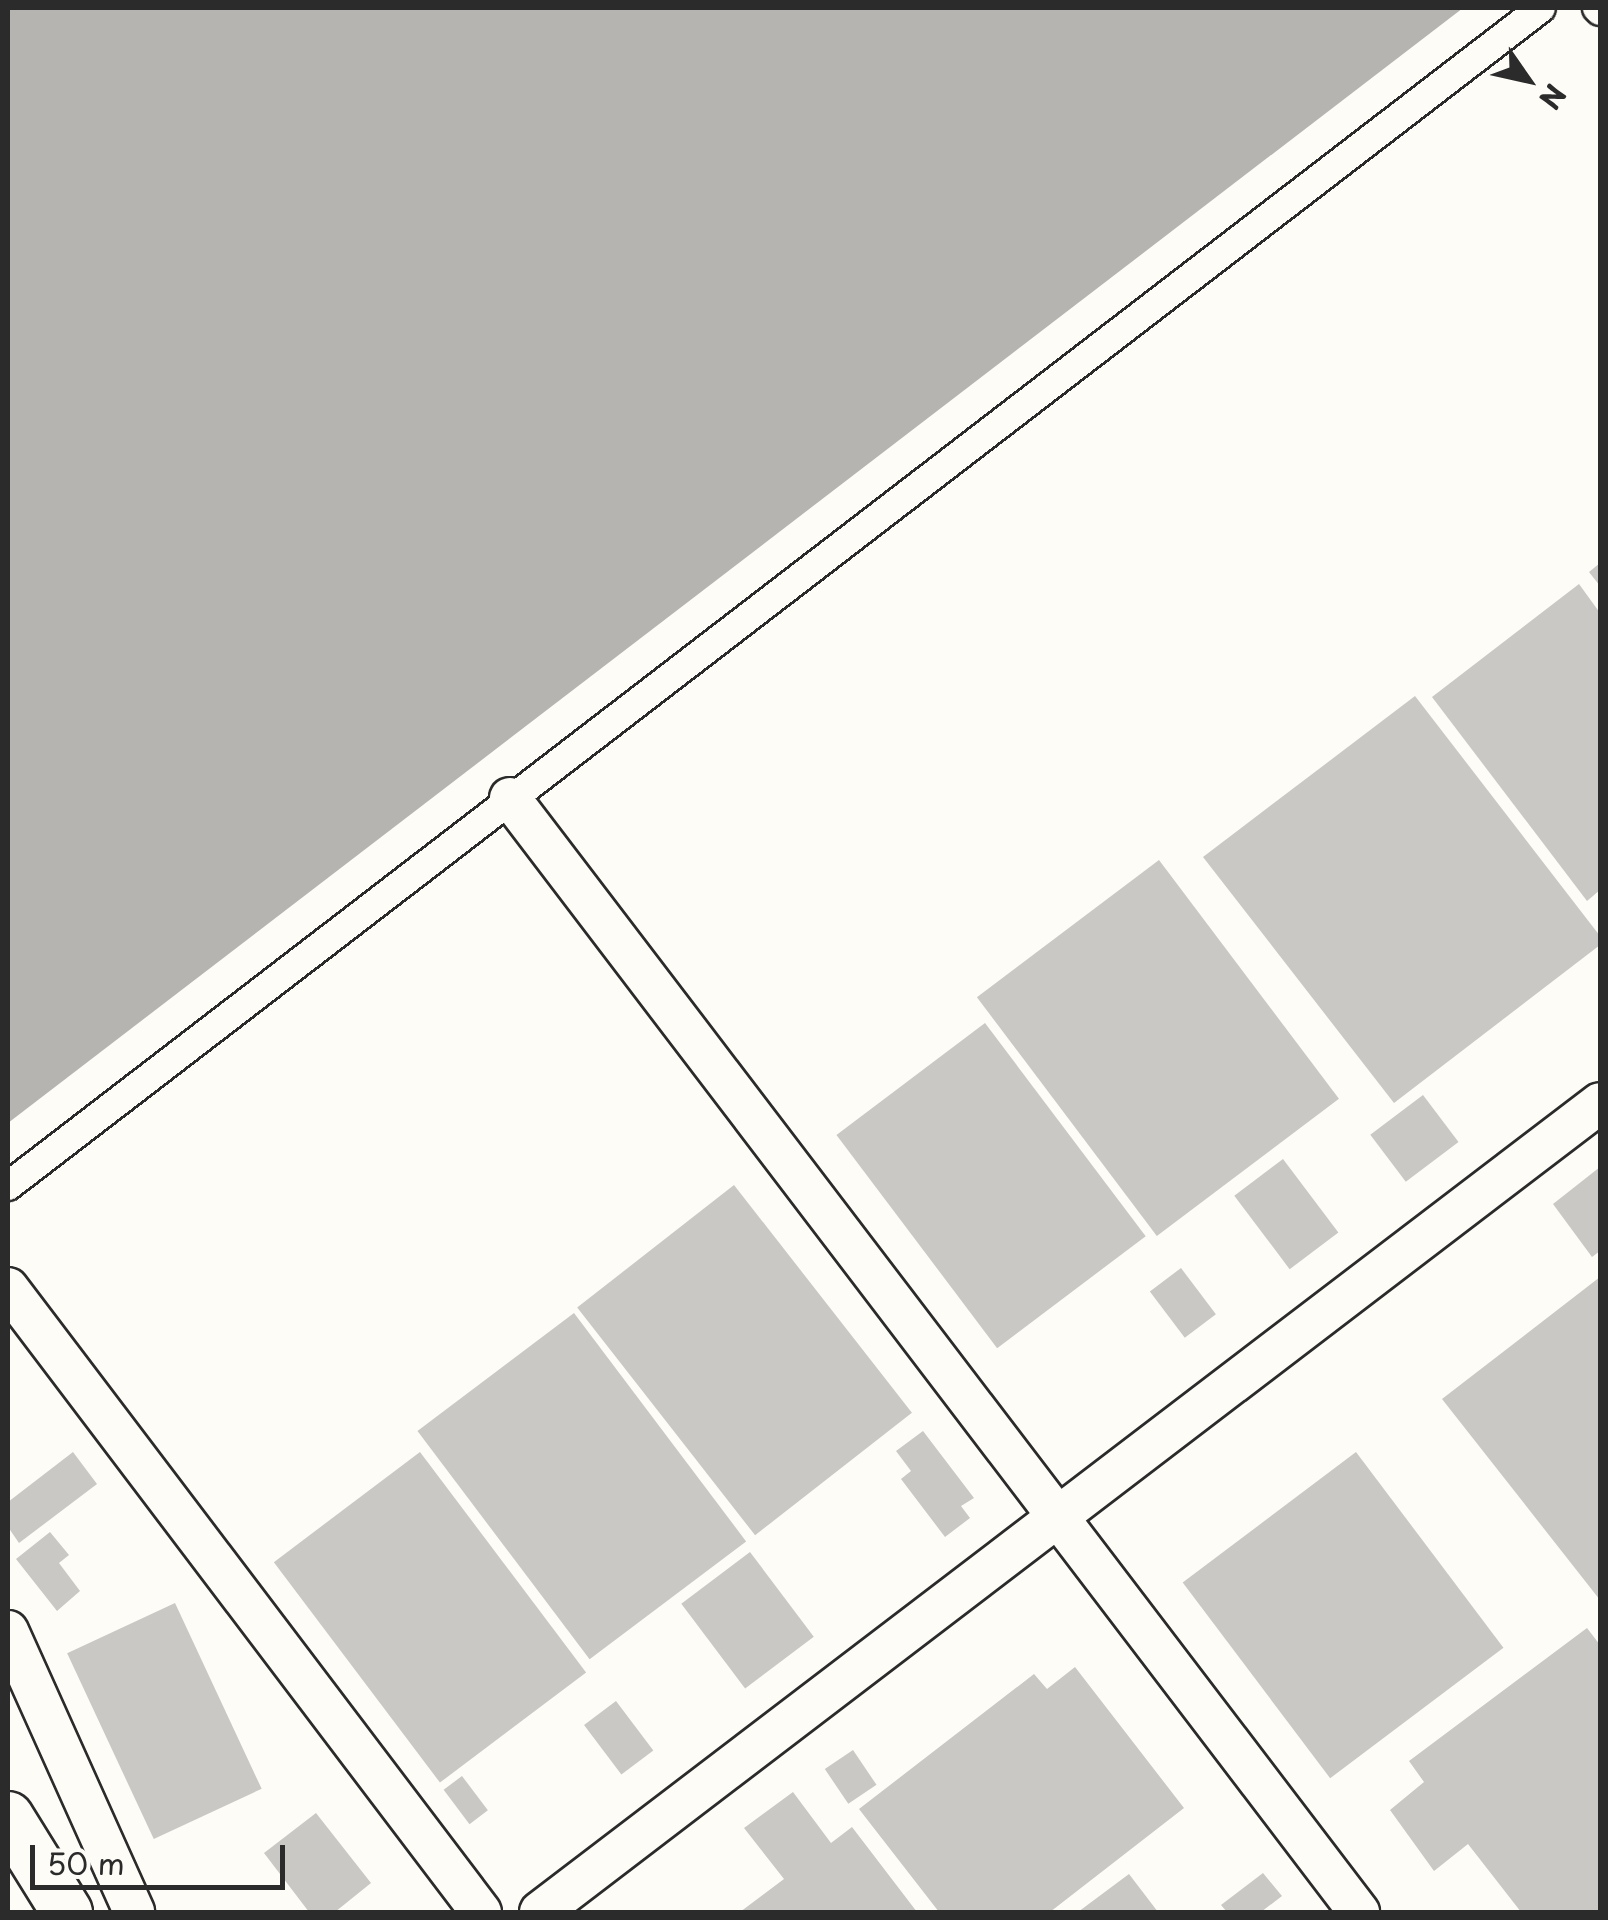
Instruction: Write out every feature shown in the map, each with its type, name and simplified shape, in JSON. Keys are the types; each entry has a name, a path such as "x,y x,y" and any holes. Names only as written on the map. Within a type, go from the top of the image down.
{"highway":[{"path":"8,1817 67,1912"},
{"path":"8,1872 35,1912"}],"street":[{"path":"8,1186 1541,8"},
{"path":"510,798 1359,1912"},
{"path":"540,1912 1600,1103"},
{"path":"8,1288 481,1912"},
{"path":"8,1631 134,1912"},
{"path":"8,1793 35,1912"},
{"path":"8,1881 35,1912"}],"shaded area":[{"path":"8,8 1463,8 8,1123"}],"building":[{"path":"1600,563 1600,586 1589,572"},
{"path":"1579,584 1600,613 1600,890 1587,901 1432,697"},
{"path":"1415,696 1600,936 1600,945 1394,1103 1203,857"},
{"path":"1159,860 1339,1099 1157,1236 977,997"},
{"path":"985,1023 1146,1236 997,1348 836,1135"},
{"path":"1423,1095 1459,1142 1406,1182 1370,1135"},
{"path":"1283,1159 1338,1232 1290,1269 1234,1196"},
{"path":"1600,1167 1600,1251 1592,1257 1553,1204"},
{"path":"734,1185 912,1413 755,1535 577,1308"},
{"path":"1181,1268 1216,1314 1185,1338 1150,1291"},
{"path":"1600,1277 1600,1600 1442,1399"},
{"path":"574,1313 746,1541 590,1659 417,1431"},
{"path":"923,1431 974,1498 961,1506 970,1518 945,1537 901,1479 911,1471 896,1451"},
{"path":"73,1452 97,1484 19,1543 8,1527 8,1502"},
{"path":"420,1452 586,1672 440,1783 274,1562"},
{"path":"1356,1452 1503,1648 1330,1778 1183,1583"},
{"path":"50,1532 69,1555 59,1563 80,1591 57,1611 16,1559"},
{"path":"750,1552 814,1637 745,1688 681,1604"},
{"path":"175,1603 262,1789 154,1839 67,1653"},
{"path":"1587,1628 1600,1645 1600,1912 1521,1912 1468,1844 1434,1871 1390,1810 1424,1782 1409,1761"},
{"path":"1075,1667 1184,1808 1050,1912 939,1912 859,1809 1034,1674 1047,1689"},
{"path":"616,1701 653,1751 621,1775 584,1725"},
{"path":"853,1750 876,1785 848,1804 825,1769"},
{"path":"462,1776 488,1810 470,1824 444,1790"},
{"path":"793,1792 831,1843 852,1827 917,1912 740,1912 784,1879 744,1828"},
{"path":"316,1813 371,1883 335,1912 309,1912 264,1853"},
{"path":"1263,1873 1282,1896 1261,1912 1227,1912 1221,1905"},
{"path":"1129,1874 1158,1912 1078,1912"}]}
